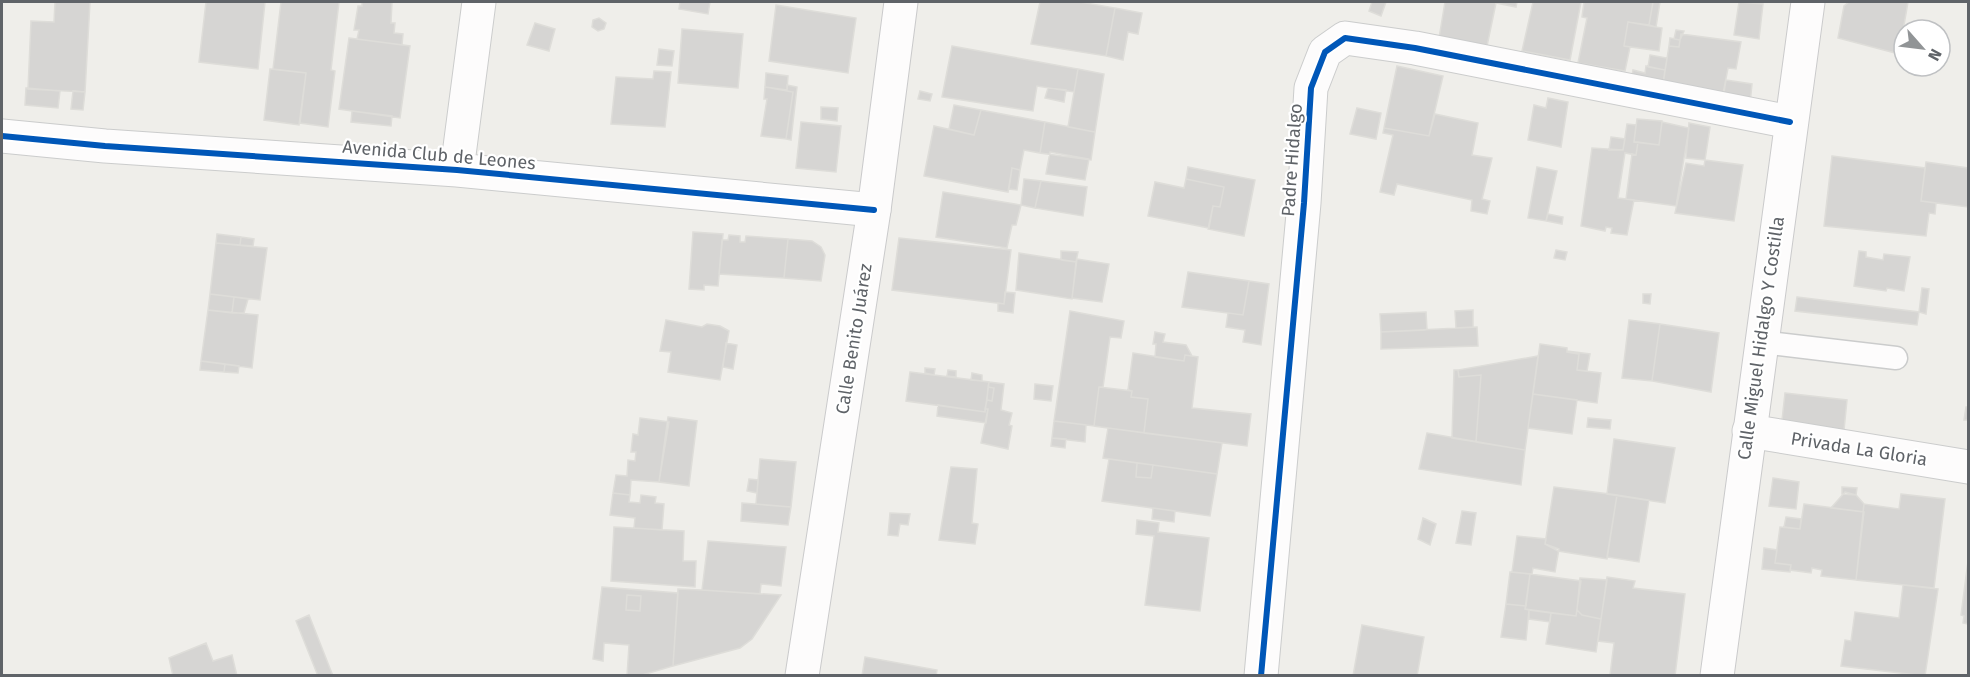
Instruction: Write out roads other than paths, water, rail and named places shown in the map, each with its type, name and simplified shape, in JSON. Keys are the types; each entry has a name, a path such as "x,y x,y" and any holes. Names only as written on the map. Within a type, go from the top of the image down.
{"street":[{"path":"457,170 480,2"},
{"name":"Calle Benito Juárez","path":"802,675 874,210 901,2"},
{"name":"Calle Miguel Hidalgo Y Costilla","path":"1717,675 1808,2"},
{"name":"Padre Hidalgo","path":"1261,675 1304,203 1311,88 1325,52 1345,38 1415,48 1790,122"},
{"name":"Avenida Club de Leones","path":"2,136 105,146 457,170 874,210"},
{"name":"Privada La Gloria","path":"1749,432 1968,467"}],"lane":[{"path":"1761,342 1896,358"}]}
